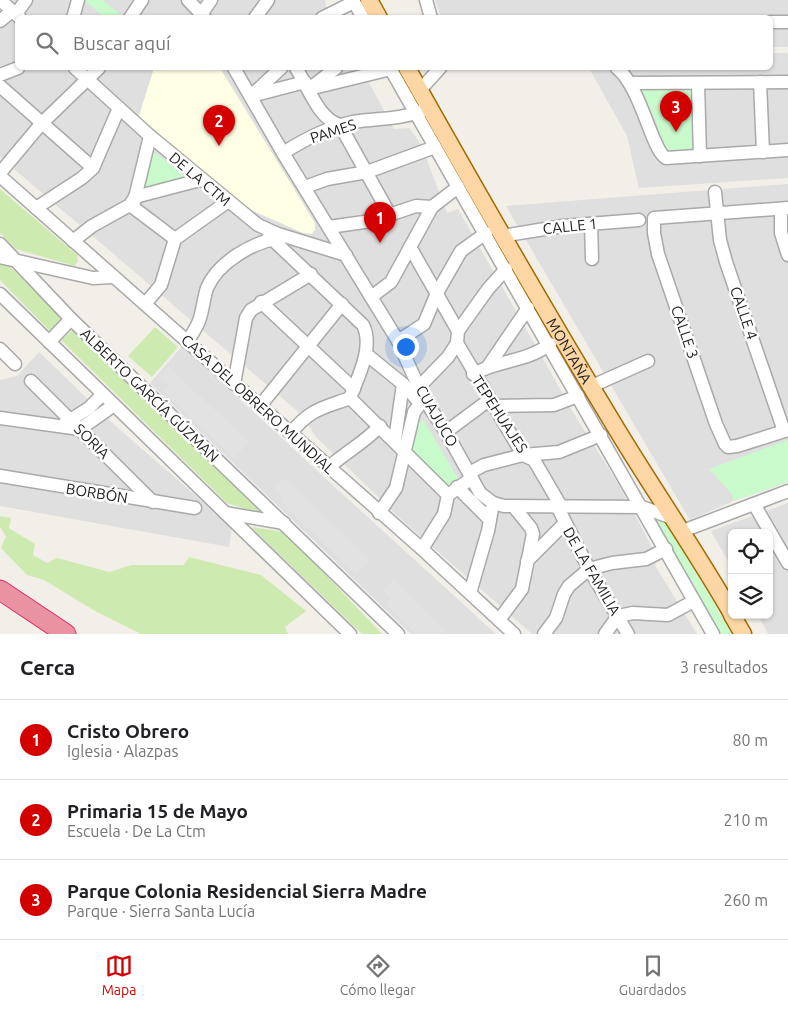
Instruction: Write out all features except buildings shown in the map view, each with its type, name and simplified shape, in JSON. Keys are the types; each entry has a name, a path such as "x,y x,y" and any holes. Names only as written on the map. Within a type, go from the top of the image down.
{"highway":[{"path":"0,590 66,634"},
{"path":"0,605 45,634"}],"main road":[{"path":"359,1 375,15"},
{"name":"MONTAÑA","path":"398,70 420,90 422,111 494,234 592,386 670,517 699,556 728,608"},
{"name":"MONTAÑA","path":"734,619 743,634"}],"street":[{"path":"0,0 16,14"},
{"path":"0,21 16,14 26,0"},
{"path":"74,15 78,0"},
{"path":"132,15 142,0"},
{"path":"188,0 203,15 211,0"},
{"path":"426,0 430,15"},
{"path":"329,15 359,1 361,15"},
{"path":"773,22 788,22"},
{"path":"0,75 15,69"},
{"name":"DE LA CTM","path":"77,70 200,180 270,235 286,237 346,254"},
{"path":"0,174 41,124 97,70"},
{"name":"CUAJUCO","path":"235,70 283,153 398,341 420,386 422,401 446,432 480,493 493,503"},
{"path":"251,96 279,70"},
{"path":"297,70 323,115 330,122 340,125 390,214"},
{"path":"307,85 333,70"},
{"path":"251,96 386,70"},
{"name":"MONTAÑA","path":"397,70 422,111 435,147 458,187 482,213"},
{"path":"420,90 438,70"},
{"path":"619,70 630,83 650,125 661,156 672,159 788,150"},
{"path":"760,82 763,152"},
{"path":"630,83 788,82"},
{"path":"698,83 700,156"},
{"path":"0,86 93,168"},
{"path":"36,208 82,178 93,168 118,108"},
{"name":"PAMES","path":"283,153 309,137 340,125 395,119 422,111"},
{"path":"133,202 150,136"},
{"path":"305,187 327,179 366,172 435,147"},
{"name":"CASA DEL OBRERO MUNDIAL","path":"0,174 113,277 422,549 514,634"},
{"path":"73,241 92,226 133,202 200,180"},
{"path":"371,297 392,282 432,207 458,187"},
{"name":"CALLE 4","path":"715,192 720,240 726,262 786,430"},
{"path":"133,202 176,239"},
{"path":"145,304 160,285 176,239 228,202"},
{"path":"329,227 371,221 416,206 432,207"},
{"path":"718,212 784,208 781,233 788,255"},
{"name":"CALLE 3","path":"718,212 654,218 654,233 658,254 716,424 725,444 728,447 737,446 786,430"},
{"name":"CALLE 1","path":"494,234 639,220"},
{"path":"591,224 592,259"},
{"path":"398,341 424,324 436,293 461,251 494,234"},
{"name":"MONTAÑA","path":"494,234 506,269 642,507"},
{"path":"187,342 200,320 208,286 215,274 236,256 270,235 342,304 366,331 366,354 352,393 310,413 303,418 291,433"},
{"name":"ALBERTO GARCÍA GÚZMAN","path":"0,244 71,319 284,522 398,634"},
{"name":"TEPEHUAJES","path":"410,247 458,337 473,374 523,455 534,460 560,508"},
{"path":"0,257 92,278 113,277"},
{"path":"420,386 440,368 488,289 506,269"},
{"path":"234,384 246,318 251,310 261,302 311,274"},
{"path":"0,294 350,634"},
{"path":"261,302 307,346 399,445 489,526"},
{"path":"260,406 342,304"},
{"path":"489,365 528,308"},
{"path":"49,342 71,319"},
{"path":"473,374 489,365 530,356 550,344"},
{"path":"0,349 15,364"},
{"path":"366,354 422,401 414,412 399,445"},
{"path":"592,386 648,361"},
{"name":"SORIA","path":"31,381 153,502"},
{"path":"379,513 396,488 402,384"},
{"path":"76,425 103,394"},
{"path":"446,432 491,403 554,404 578,396"},
{"path":"0,418 59,427 76,425 114,405"},
{"path":"329,467 345,453 361,445 380,426"},
{"path":"422,549 444,514 452,491 484,465 523,455 559,452 601,435"},
{"name":"BORBÓN","path":"0,476 195,508"},
{"path":"680,532 788,491"},
{"path":"470,593 489,526 493,503 514,507 642,507 670,517"},
{"path":"754,504 788,563"},
{"path":"499,620 522,589 533,534 531,528 514,507"},
{"path":"642,507 713,634"},
{"name":"DE LA FAMILIA","path":"560,508 565,523 589,569 628,634"},
{"path":"226,513 284,522"},
{"path":"527,561 565,523"},
{"path":"544,634 556,618 564,594 569,586 589,569 612,563 646,559 666,549"},
{"path":"605,634 618,616 633,613 668,615 694,601"}],"shaded area":[{"path":"0,0 325,0 327,11 342,15 15,15 15,70 362,70 394,129 409,128 421,144 447,213 458,209 577,419 619,485 653,549 656,567 697,634 532,634 404,522 316,437 302,415 0,157"},
{"path":"435,0 788,0 788,47 773,47 773,15 440,15"},
{"path":"773,53 788,53 788,178 639,188 627,136 590,70 773,70"},
{"path":"153,70 221,70 315,223 315,230 312,234 303,233 240,205 138,119"},
{"path":"788,184 788,482 733,501 690,520 506,206"},
{"path":"182,346 496,634 411,634 150,383"},
{"path":"39,352 119,429 232,527 229,547 0,506 0,380 17,376"},
{"path":"168,366 249,442 234,459 164,392 169,386 159,375"},
{"path":"285,478 370,561 355,574 281,503 284,499 274,489"},
{"path":"788,503 788,634 768,634 760,619 773,619 773,529 728,529 728,561 711,531"},
{"path":"393,580 447,634 416,634 386,605 390,598 383,590"}],"green space":[{"path":"84,0 102,0 121,15 102,15"},
{"path":"644,88 689,88 692,92 694,146 689,151 668,152 664,149 655,118 640,92"},
{"path":"153,151 188,179 145,194 142,188"},
{"path":"0,189 77,255 78,261 75,266 16,249 0,233"},
{"path":"0,261 6,263 65,320 51,332 0,280"},
{"path":"155,327 178,347 152,377 128,356"},
{"path":"74,329 265,512 258,513 227,503 61,340"},
{"path":"421,421 424,421 460,482 447,490 411,456 416,426"},
{"path":"788,440 788,482 733,501 732,494 709,469"},
{"path":"0,516 11,518 9,528 35,544 33,555 47,563 57,558 109,572 132,565 184,565 189,557 261,575 306,611 285,627 288,634 141,634 95,611 44,580 27,575 1,548 6,536 0,527"},
{"path":"653,518 668,525 732,634 721,634"},
{"path":"251,527 285,532 382,634 362,634"}],"place":[{"name":"Parque Colonia Residencial Sierra Madre","path":"676,132"},
{"name":"Primaria 15 de Mayo","path":"219,146"},
{"name":"Cristo Obrero","path":"380,243"}]}
